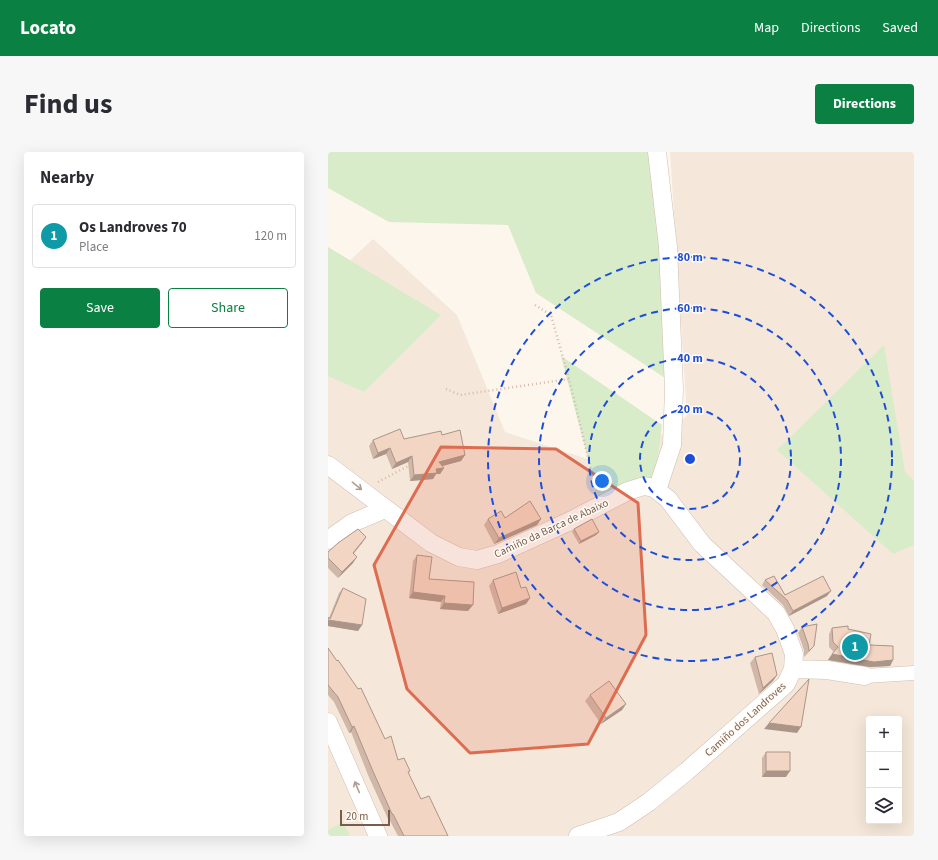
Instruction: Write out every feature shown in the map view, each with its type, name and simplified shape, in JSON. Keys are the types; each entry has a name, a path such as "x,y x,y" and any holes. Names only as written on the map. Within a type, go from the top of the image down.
{"street":[{"path":"657,152 668,247 674,389 672,445 657,490 668,498 702,544 776,613 785,629 794,654 793,669 827,670 865,676 914,673"},
{"name":"Camiño da Barca de Abaixo","path":"328,465 430,543 460,557 477,560 498,554 568,522 628,491 644,486 657,490"},
{"path":"328,540 352,523 385,509"},
{"name":"Camiño dos Landroves","path":"578,836 619,822 649,802 687,771 786,684 793,669"},
{"path":"328,722 378,836"}],"path":[{"path":"535,305 551,315 569,379 600,506"},
{"path":"446,389 460,395 569,379"},
{"path":"365,492 381,479 413,464"}],"highlighted area":[{"path":"441,447 556,449 638,503 646,635 588,744 470,753 407,689 374,565"}],"shaded area":[{"path":"670,152 914,152 914,836 328,836 328,281 373,239 457,315 505,432 615,468 687,416"}],"green space":[{"path":"328,152 656,152 665,378 536,293 508,225 389,222 328,188"},
{"path":"328,247 441,315 364,392 328,376"},
{"path":"884,345 905,472 914,481 914,545 893,554 777,450"},
{"path":"561,356 662,425 655,478 598,497"},
{"path":"343,822 350,836 328,836 328,830"}],"building":[{"path":"400,429 404,439 441,431 442,435 460,430 465,455 439,462 444,468 436,469 437,473 414,475 412,456 396,463 390,448 378,453 373,440"},
{"path":"530,501 541,519 499,538 488,519 501,511 505,518"},
{"path":"592,519 599,532 581,541 574,529"},
{"path":"358,529 366,537 353,553 357,557 342,572 328,558 328,552"},
{"path":"417,555 432,557 429,579 474,582 473,605 444,603 445,596 413,592"},
{"path":"516,572 521,588 526,587 530,598 502,608 493,580"},
{"path":"774,576 785,595 823,576 831,591 793,611 787,600 765,580"},
{"path":"343,588 366,599 362,625 328,620 328,617 330,619"},
{"path":"817,624 814,646 809,651 802,627"},
{"path":"848,626 848,629 871,634 869,645 893,646 893,660 874,662 832,654 838,647 833,642 832,628"},
{"path":"328,648 358,689 361,688 385,739 391,736 398,760 404,758 410,771 408,772 421,799 429,796 448,836 404,836 392,814 354,726 352,727 338,697 328,685"},
{"path":"772,653 777,675 763,688 755,657"},
{"path":"809,679 801,727 769,723"},
{"path":"609,681 626,704 606,718 590,695"},
{"path":"766,752 790,752 790,771 766,771"}],"place":[{"name":"Os Landroves 70","path":"855,647"}]}
